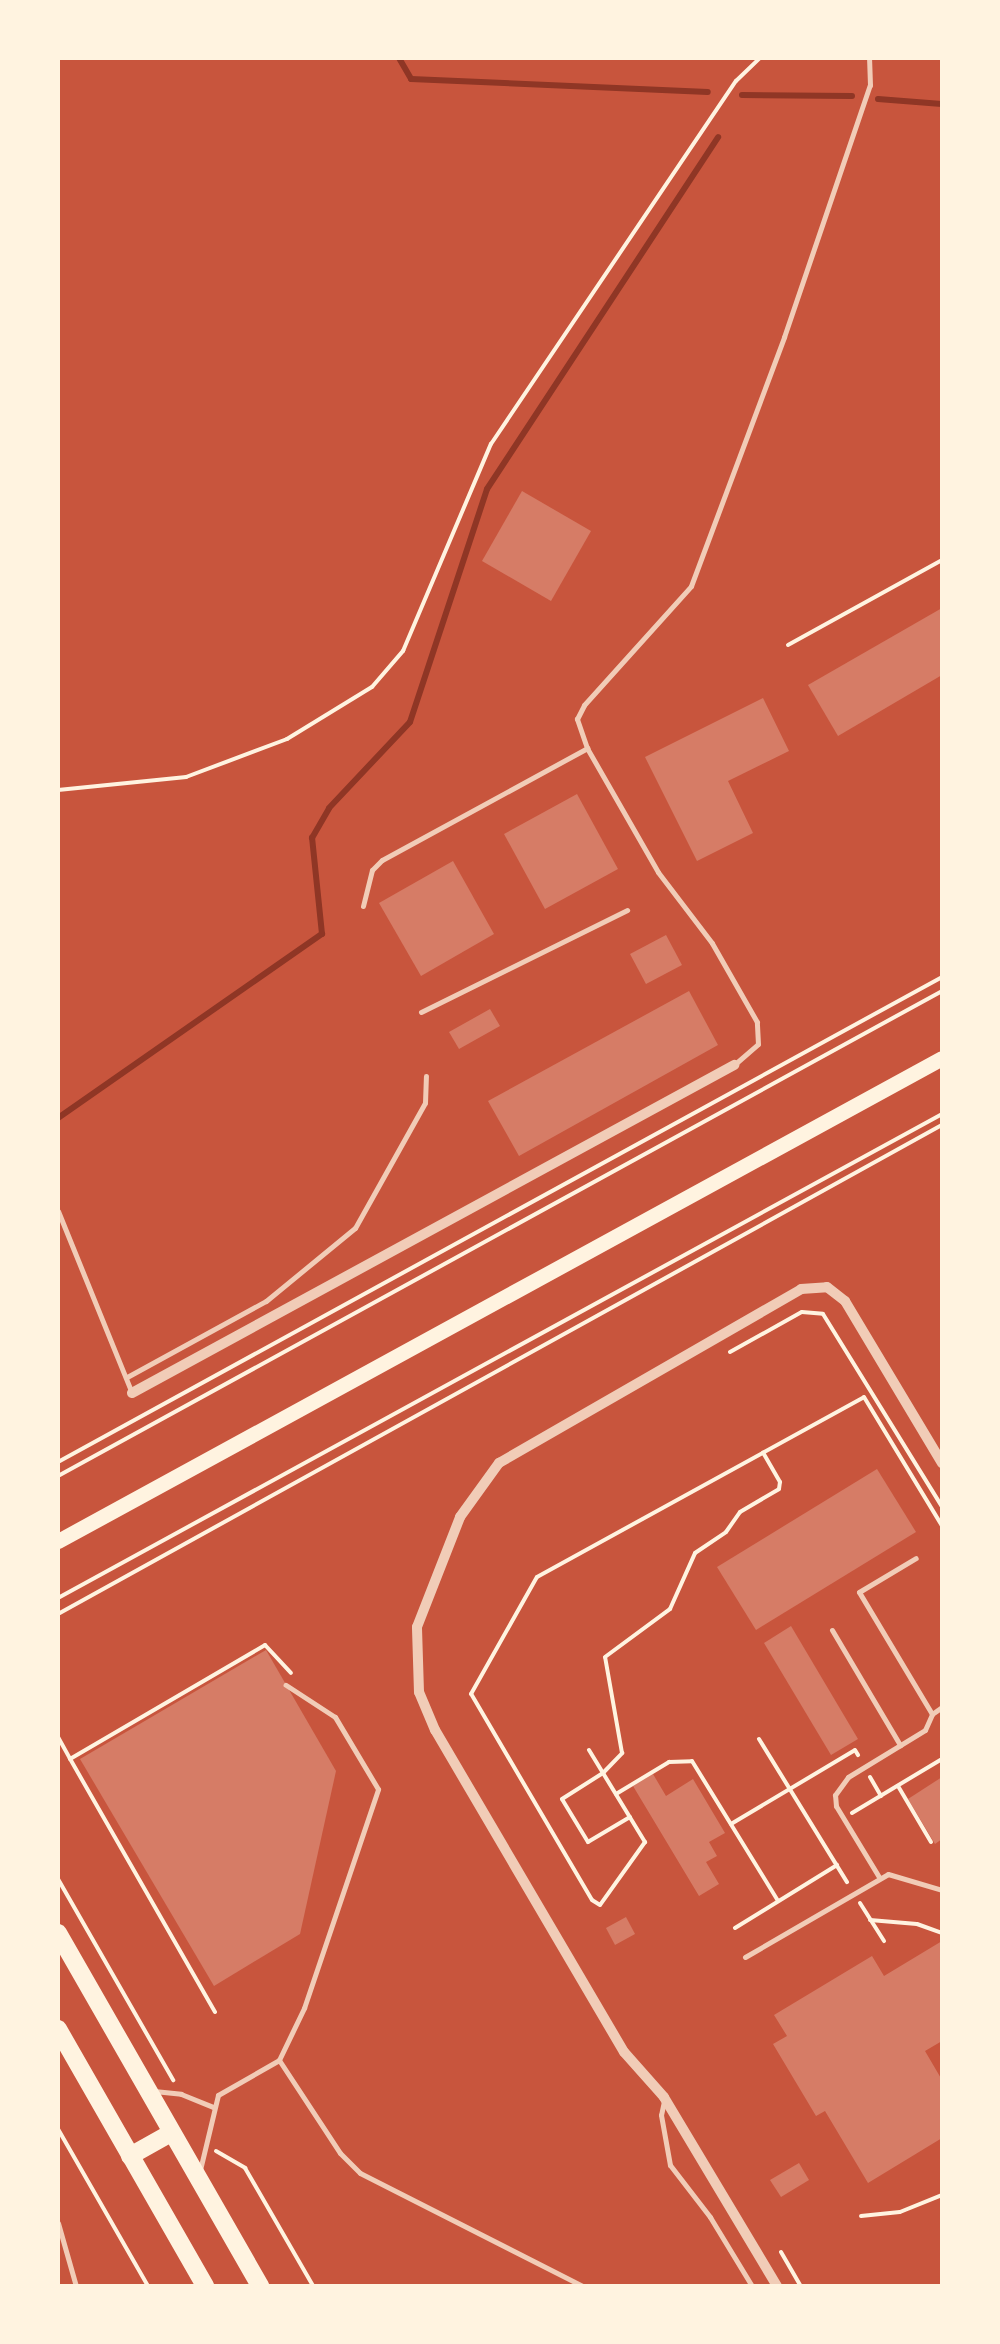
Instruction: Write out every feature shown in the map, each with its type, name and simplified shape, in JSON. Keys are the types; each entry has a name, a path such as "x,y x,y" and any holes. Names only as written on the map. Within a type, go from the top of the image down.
{"main road":[{"path":"58,1541 942,1058"},
{"path":"58,1934 260,2286"},
{"path":"58,2029 205,2286"},
{"path":"130,2156 171,2132"}],"street":[{"path":"132,1393 734,1064"},
{"path":"777,2286 664,2097 624,2052 425,1711 416,1670 418,1627 450,1536 486,1478 514,1452 710,1339 814,1285 828,1287 845,1301 942,1464"}],"lane":[{"path":"734,1064 758,1044 757,1022 746,998 712,943 658,872 578,725 584,705 692,586 784,338 864,102 870,84 869,58"},
{"path":"362,906 372,870 382,860 588,748"},
{"path":"422,1012 626,910"},
{"path":"127,1377 266,1301 355,1228 425,1102 426,1076"},
{"path":"58,1212 132,1393"},
{"path":"916,1558 858,1592 932,1714"},
{"path":"832,1630 900,1745"},
{"path":"198,2178 218,2095 278,2060 304,2008 378,1789 335,1716 286,1685"},
{"path":"879,1878 836,1806 840,1785 925,1730 932,1714 942,1707"},
{"path":"746,1958 879,1878 898,1874 942,1890"},
{"path":"278,2060 340,2153 360,2173 583,2286"},
{"path":"148,2090 181,2094 214,2108"},
{"path":"664,2097 662,2115 670,2165 710,2217 752,2286"},
{"path":"58,2224 76,2286"}],"path":[{"path":"58,790 186,777 286,738 372,687 404,651 491,444 736,81 760,58"},
{"path":"788,645 942,560"},
{"path":"58,1462 942,977"},
{"path":"58,1476 942,991"},
{"path":"58,1598 942,1114"},
{"path":"58,1614 942,1125"},
{"path":"730,1352 802,1312 824,1314 942,1507"},
{"path":"590,1750 645,1842 604,1902 596,1905 472,1694 537,1577 864,1397 942,1526"},
{"path":"630,1816 588,1842 562,1799 604,1773 622,1753 604,1657 670,1609 695,1553 726,1532 740,1512 779,1489 780,1482 764,1452"},
{"path":"70,1758 265,1645 292,1674"},
{"path":"58,1737 215,2012"},
{"path":"759,1739 884,1941"},
{"path":"731,1824 855,1750"},
{"path":"616,1794 669,1762 685,1759 697,1767 778,1901"},
{"path":"844,1818 942,1759"},
{"path":"898,1786 931,1842"},
{"path":"735,1928 837,1865"},
{"path":"870,1920 917,1924 942,1933"},
{"path":"58,2129 148,2286"},
{"path":"860,2216 900,2212 942,2195"},
{"path":"781,2252 801,2286"}],"building":[{"path":"522,491 591,531 551,601 482,561"},
{"path":"942,608 942,675 838,736 808,685"},
{"path":"763,698 789,751 728,781 753,833 697,861 645,757"},
{"path":"577,794 618,869 545,909 504,834"},
{"path":"453,861 494,934 421,976 379,903"},
{"path":"666,935 682,965 646,984 630,954"},
{"path":"689,991 718,1045 519,1156 488,1101"},
{"path":"490,1009 500,1026 459,1049 449,1032"},
{"path":"877,1469 916,1532 756,1630 717,1567"},
{"path":"791,1626 858,1739 831,1755 764,1643"},
{"path":"266,1650 336,1771 300,1934 214,1986 80,1759"},
{"path":"653,1774 666,1796 693,1779 725,1833 709,1842 717,1856 706,1862 719,1884 699,1896 633,1786"},
{"path":"942,1777 942,1839 935,1844 908,1799"},
{"path":"626,1917 635,1934 615,1945 606,1928"},
{"path":"942,1941 942,2041 925,2051 942,2080 942,2138 868,2183 825,2111 816,2116 773,2044 787,2036 774,2015 872,1956 884,1976"},
{"path":"799,2163 809,2180 781,2197 770,2180"}],"waterway":[{"path":"399,58 411,79 708,92"},
{"path":"742,95 852,96"},
{"path":"878,99 942,104"},
{"path":"58,1118 322,934 312,838 329,808 410,722 487,489 718,137"}]}
